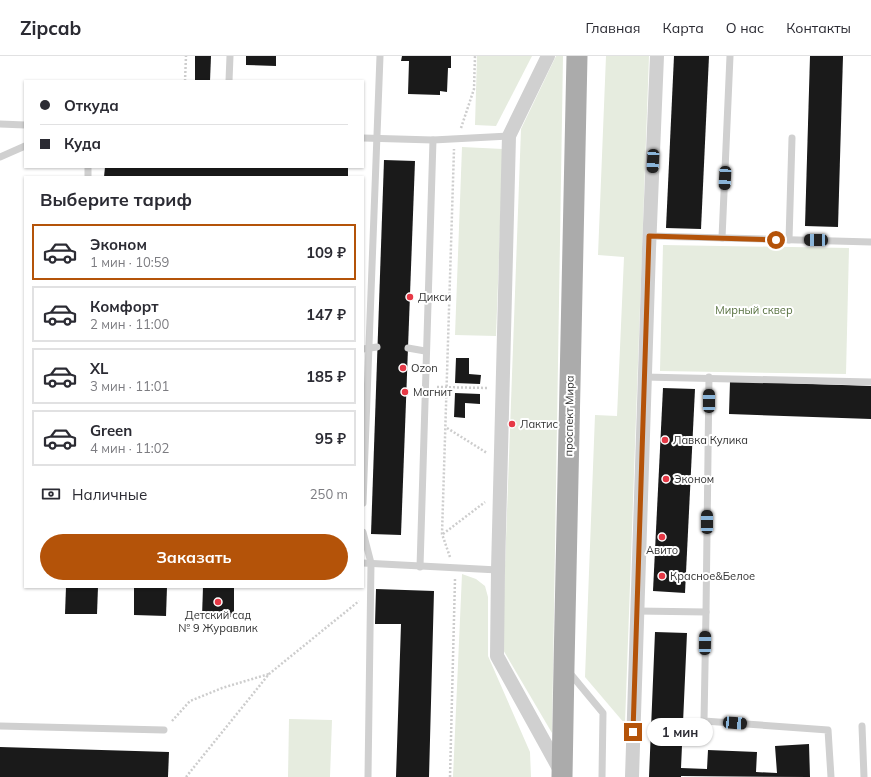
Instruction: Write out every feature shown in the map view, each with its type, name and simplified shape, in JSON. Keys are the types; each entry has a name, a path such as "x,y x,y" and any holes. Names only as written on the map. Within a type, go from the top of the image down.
{"main road":[{"name":"проспект Мира","path":"562,776 577,56"}],"street":[{"path":"548,56 509,136 497,656 562,776"},
{"path":"632,777 644,376 657,56"}],"lane":[{"path":"229,80 230,56"},
{"path":"364,452 366,349 380,56"},
{"path":"722,238 730,56"},
{"path":"0,124 24,125"},
{"path":"364,138 433,140 509,136"},
{"path":"789,240 792,138"},
{"path":"420,566 433,140"},
{"path":"0,157 24,146"},
{"path":"649,236 871,242"},
{"path":"366,349 377,347"},
{"path":"408,348 426,351"},
{"path":"644,376 871,382"},
{"path":"709,377 704,721 828,730 831,777"},
{"path":"364,536 371,563 368,777"},
{"path":"364,563 498,570"},
{"path":"637,611 706,612"},
{"path":"564,666 602,713 602,777"},
{"path":"0,726 164,730"},
{"path":"862,726 864,777"}],"path":[{"path":"185,80 186,56"},
{"path":"459,134 474,89 475,56"},
{"path":"450,777 456,586 454,568 442,534 447,428 454,149 457,142"},
{"path":"425,386 503,389"},
{"path":"447,428 501,463"},
{"path":"442,534 500,490"},
{"path":"186,777 269,674 371,591"},
{"path":"164,730 190,700 222,688 269,674"}],"green space":[{"path":"477,56 532,56 496,126 475,125"},
{"path":"556,56 563,56 552,733 502,648 521,129"},
{"path":"606,56 649,56 625,724 585,677 595,415 617,416 624,257 598,255"},
{"path":"462,147 503,149 496,336 455,335"},
{"name":"Мирный сквер","path":"663,245 849,248 846,374 660,371"},
{"path":"462,574 476,579 485,586 488,597 488,656 530,752 531,777 453,777"},
{"path":"289,719 332,720 330,777 288,777"}],"building":[{"path":"195,56 211,56 210,80 195,80"},
{"path":"246,56 276,56 276,66 246,65"},
{"path":"402,56 451,56 451,68 448,68 447,92 440,91 440,95 408,94 409,61 401,61"},
{"path":"674,56 709,56 701,229 666,228"},
{"path":"810,56 843,56 838,227 805,226"},
{"path":"384,160 415,161 401,535 371,534"},
{"path":"105,168 348,168 348,176 104,176"},
{"path":"456,358 469,358 469,374 481,375 480,384 455,383"},
{"path":"730,381 871,386 871,419 729,414"},
{"path":"663,388 695,389 685,593 653,591"},
{"path":"455,393 480,394 480,404 465,403 465,418 454,417"},
{"path":"66,588 98,588 97,614 65,614"},
{"name":"Детский сад № 9 Журавлик","path":"134,588 167,588 166,616 134,615"},
{"name":"Детский сад № 9 Журавлик","path":"203,588 234,588 234,617 202,617"},
{"path":"376,589 434,591 429,777 396,777 401,624 375,624"},
{"path":"655,632 687,633 681,768 707,769 708,750 757,752 756,772 777,773 775,746 809,744 810,777 649,777"},
{"path":"0,747 169,752 168,777 0,777"}],"place":[{"name":"Дикси","path":"410,297"},
{"name":"Ozon","path":"403,368"},
{"name":"Магнит","path":"405,392"},
{"name":"Лактис","path":"512,424"},
{"name":"Лавка Кулика","path":"665,440"},
{"name":"Эконом","path":"666,479"},
{"name":"Авито","path":"662,537"},
{"name":"Красное&Белое","path":"662,576"},
{"name":"Детский сад № 9 Журавлик","path":"218,602"}],"route":[{"path":"633,732 649,236 776,240"}]}
